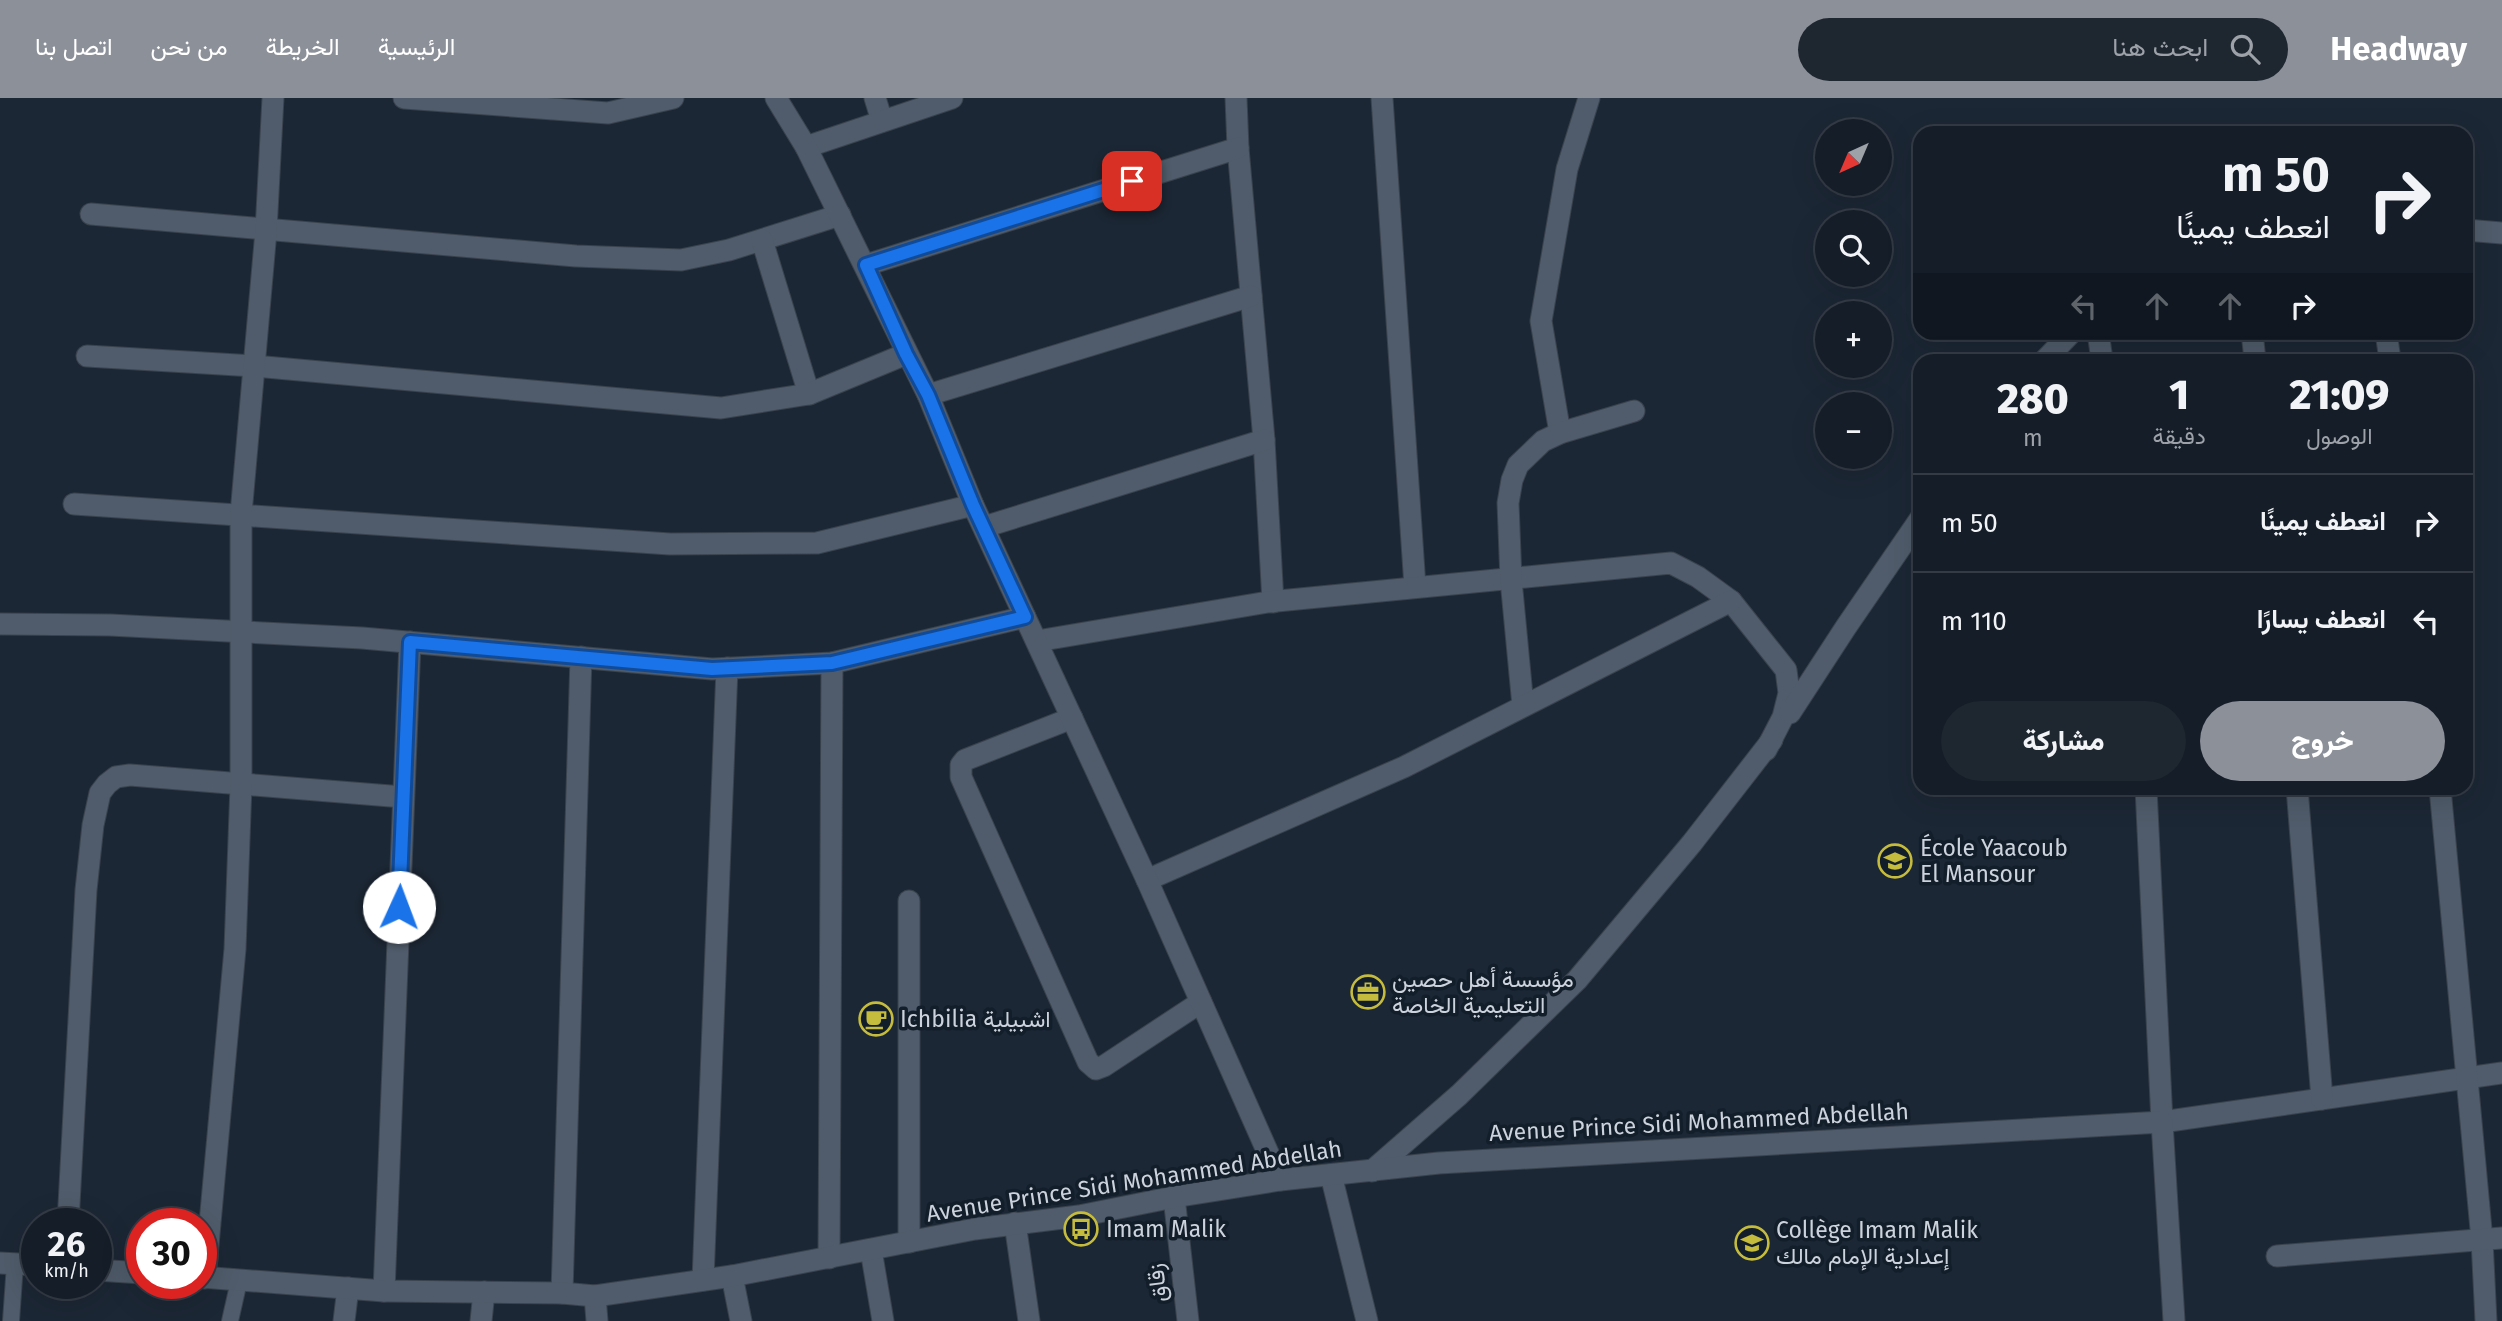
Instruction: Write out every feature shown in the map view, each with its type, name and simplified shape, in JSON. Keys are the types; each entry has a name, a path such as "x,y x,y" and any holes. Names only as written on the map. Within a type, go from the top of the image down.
{"street":[{"path":"210,1208 235,949 240,785 240,514 265,230 273,98"},
{"path":"404,98 608,113 673,98"},
{"path":"776,98 806,147 928,395 973,505 1147,880 1280,1180"},
{"path":"875,98 882,121"},
{"path":"806,147 952,98"},
{"path":"1236,98 1264,440 1273,602"},
{"path":"1382,98 1415,587"},
{"path":"1560,433 1541,321 1567,169 1589,98"},
{"path":"866,265 1238,148"},
{"path":"91,214 576,257 681,260 729,250 840,215"},
{"path":"2473,231 2502,233"},
{"path":"762,240 809,394"},
{"path":"928,395 1251,296"},
{"path":"2051,354 2065,340"},
{"path":"87,356 254,366 721,408 809,394 906,354"},
{"path":"1523,706 1511,580 1508,503 1512,480 1518,465 1543,441 1560,433 1634,411"},
{"path":"984,527 1264,440"},
{"path":"74,504 670,544 817,542 973,505"},
{"path":"1372,1171 1459,1095 1577,980 1766,750 1913,529"},
{"path":"1037,641 1273,602 1671,563 1698,577 1731,601 1786,670 1789,693 1783,717 1766,750"},
{"path":"1147,880 1404,767 1731,601"},
{"path":"0,624 110,625 362,638 712,669 832,663 1025,617"},
{"path":"384,1291 410,642"},
{"path":"562,1293 581,657"},
{"path":"829,1258 832,663"},
{"path":"703,1280 727,668"},
{"path":"1072,718 965,760 960,770 1088,1062 1096,1069 1104,1066 1201,1002"},
{"path":"69,1208 86,890 93,825 100,793 107,784 116,777 130,775 403,797"},
{"path":"2146,795 2174,1321"},
{"path":"2298,795 2322,1099"},
{"path":"2441,795 2467,1077 2492,1239 2486,1321"},
{"path":"909,901 909,1242"},
{"name":"Avenue Prince Sidi Mohammed Abdellah","path":"217,1279 384,1291 562,1293 595,1296 732,1276 1015,1223 1079,1216 1280,1180 1439,1163 2162,1122 2502,1073"},
{"path":"1331,1175 1367,1321"},
{"name":"زقاق","path":"1174,1197 1188,1321"},
{"path":"1015,1223 1028,1321"},
{"path":"2277,1256 2492,1239"},
{"path":"871,1250 883,1321"},
{"path":"732,1276 741,1321"},
{"path":"344,1321 348,1288"},
{"path":"481,1321 484,1292"},
{"path":"595,1296 597,1321"}],"lane":[{"path":"8,1263 11,1321"},
{"path":"230,1321 239,1281"}],"place":[{"name":"École Yaacoub El Mansour","path":"1895,861"},
{"name":"مؤسسة أهل حصين التعليمية الخاصة","path":"1368,992"},
{"name":"Ichbilia اشبيلية","path":"876,1019"},
{"name":"Imam Malik","path":"1081,1229"},
{"name":"Collège Imam Malik إعدادية الإمام مالك","path":"1752,1243"}],"route":[{"path":"399,907 410,642 712,669 832,663 1025,617 973,505 928,395 906,354 866,265 1132,181"}]}
